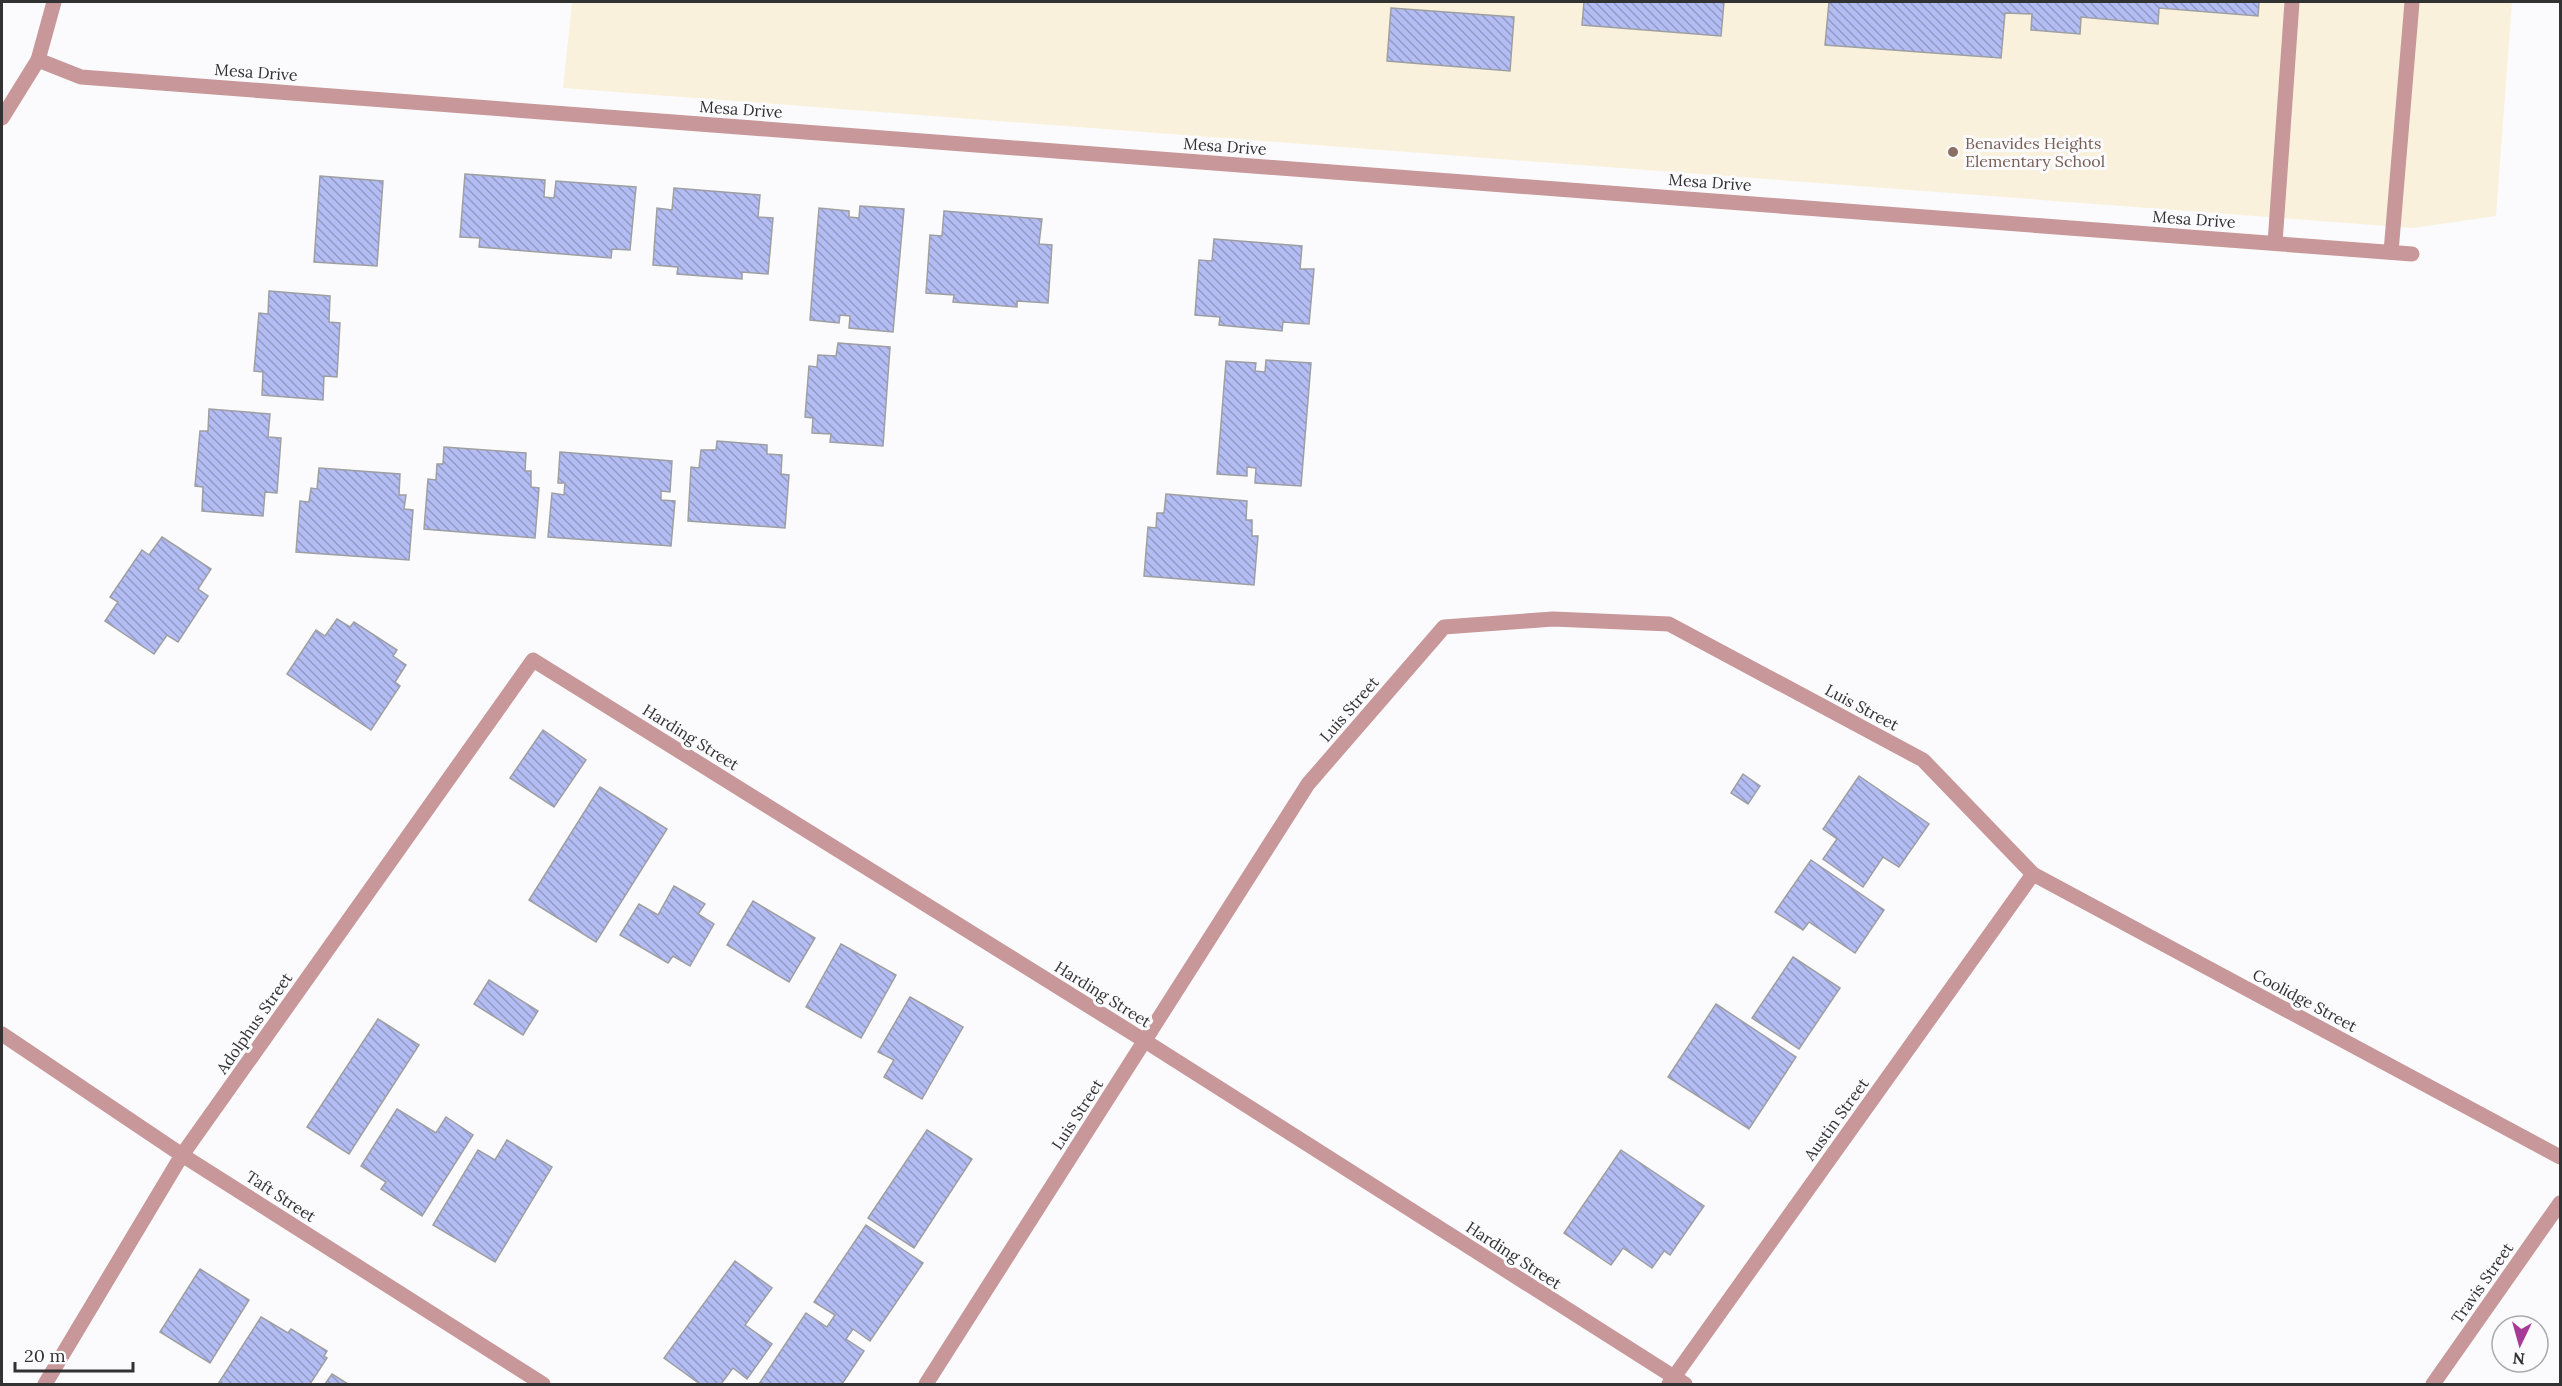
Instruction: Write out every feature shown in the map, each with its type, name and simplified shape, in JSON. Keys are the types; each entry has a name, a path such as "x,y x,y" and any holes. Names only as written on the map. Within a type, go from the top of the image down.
{"street":[{"path":"2,118 38,60 54,2"},
{"path":"2275,243 2292,2"},
{"path":"2391,252 2412,2"},
{"name":"Mesa Drive","path":"38,60 81,77 2412,254"},
{"name":"Luis Street","path":"926,1384 1308,784 1444,627 1553,619 1669,624 1923,760 2033,874"},
{"name":"Harding Street","path":"510,693 533,660 1145,1041 1676,1382"},
{"name":"Adolphus Street","path":"45,1384 182,1155 510,693"},
{"name":"Coolidge Street","path":"2033,874 2560,1158"},
{"name":"Austin Street","path":"1676,1382 2033,874"},
{"name":"Taft Street","path":"2,1034 182,1155 543,1384"},
{"name":"Travis Street","path":"2433,1384 2560,1203"}],"shaded area":[{"name":"Benavides Heights Elementary School","path":"572,2 2512,2 2496,216 2413,228 563,88"}],"building":[{"path":"1584,2 1724,2 1721,36 1582,25"},
{"path":"1829,2 2259,2 2258,16 2159,8 2158,24 2081,17 2080,34 2031,30 2032,14 2005,13 2001,58 1825,45"},
{"path":"1391,8 1514,17 1510,71 1387,61"},
{"path":"465,174 545,180 544,197 554,198 556,181 636,187 630,250 612,249 611,258 479,247 480,238 460,237"},
{"path":"320,176 383,181 377,266 314,262"},
{"path":"674,188 760,195 758,217 773,218 768,274 742,272 742,279 677,274 678,267 653,265 657,208 672,210"},
{"path":"860,206 904,209 893,332 849,328 850,316 840,315 839,323 810,320 819,208 849,211 849,217 859,218"},
{"path":"944,211 1042,219 1039,244 1052,245 1048,303 1017,301 1017,307 953,302 954,295 926,293 930,235 942,236"},
{"path":"1214,239 1302,246 1300,269 1314,269 1309,324 1283,322 1282,331 1219,325 1220,317 1195,315 1199,260 1212,261"},
{"path":"269,291 330,296 329,322 340,323 337,377 324,376 323,400 262,395 263,372 254,371 259,313 268,314"},
{"path":"838,343 890,347 883,446 830,442 831,434 812,433 813,418 805,417 809,366 817,367 818,355 836,356"},
{"path":"1266,360 1311,363 1301,486 1255,483 1256,468 1247,467 1247,476 1217,474 1226,361 1256,363 1255,371 1265,372"},
{"path":"209,409 270,414 268,437 281,438 277,493 265,492 263,516 202,511 203,487 195,486 200,431 208,431"},
{"path":"717,441 767,445 767,454 782,455 781,474 789,475 785,528 688,521 691,467 699,468 701,450 716,450"},
{"path":"444,447 526,453 525,471 531,471 531,487 539,488 535,538 424,529 428,479 436,480 437,464 443,464"},
{"path":"560,452 672,461 670,492 661,491 661,500 675,501 671,546 548,537 552,493 564,495 565,483 558,483"},
{"path":"319,468 400,474 399,495 406,495 404,509 413,510 409,560 296,552 300,501 309,502 311,488 317,489"},
{"path":"1166,494 1247,501 1246,520 1252,520 1252,536 1258,536 1254,585 1144,576 1148,527 1156,528 1157,513 1164,513"},
{"path":"162,537 211,569 198,589 208,596 178,642 167,635 154,654 105,621 118,602 110,597 142,550 149,555"},
{"path":"337,619 350,627 354,622 397,650 393,656 406,665 395,682 400,686 371,730 287,674 316,630 325,636"},
{"path":"543,730 586,760 554,807 510,778"},
{"path":"1743,774 1760,786 1748,804 1731,793"},
{"path":"1859,776 1929,824 1899,867 1883,857 1863,887 1823,859 1837,839 1823,829"},
{"path":"600,787 667,829 596,942 529,900"},
{"path":"1811,860 1884,910 1855,953 1809,922 1803,930 1775,912"},
{"path":"674,886 705,904 698,914 714,924 690,966 673,956 668,963 620,935 639,904 658,915"},
{"path":"753,901 815,938 789,982 727,945"},
{"path":"841,944 896,975 861,1038 806,1007"},
{"path":"1793,957 1840,988 1799,1049 1752,1018"},
{"path":"489,980 538,1011 523,1035 474,1004"},
{"path":"910,997 963,1027 922,1099 884,1077 894,1060 878,1052"},
{"path":"1716,1004 1796,1057 1749,1129 1668,1077"},
{"path":"378,1019 419,1045 349,1154 307,1127"},
{"path":"397,1109 436,1133 446,1117 473,1135 422,1216 381,1189 386,1182 361,1166"},
{"path":"927,1130 972,1159 914,1248 868,1218"},
{"path":"507,1140 552,1167 495,1262 433,1225 478,1150 495,1160"},
{"path":"1621,1150 1704,1206 1670,1255 1664,1251 1652,1268 1623,1248 1611,1265 1564,1233"},
{"path":"866,1225 923,1263 870,1341 853,1329 846,1339 864,1351 842,1384 759,1384 806,1313 827,1327 835,1315 814,1302"},
{"path":"735,1261 772,1288 745,1325 772,1344 747,1379 733,1368 721,1384 700,1384 664,1358"},
{"path":"200,1269 249,1300 210,1363 160,1332"},
{"path":"261,1317 288,1333 291,1329 327,1351 324,1356 327,1358 310,1384 218,1384"},
{"path":"332,1374 348,1384 325,1384"}],"place":[{"name":"Benavides Heights Elementary School","path":"1953,152"}]}
